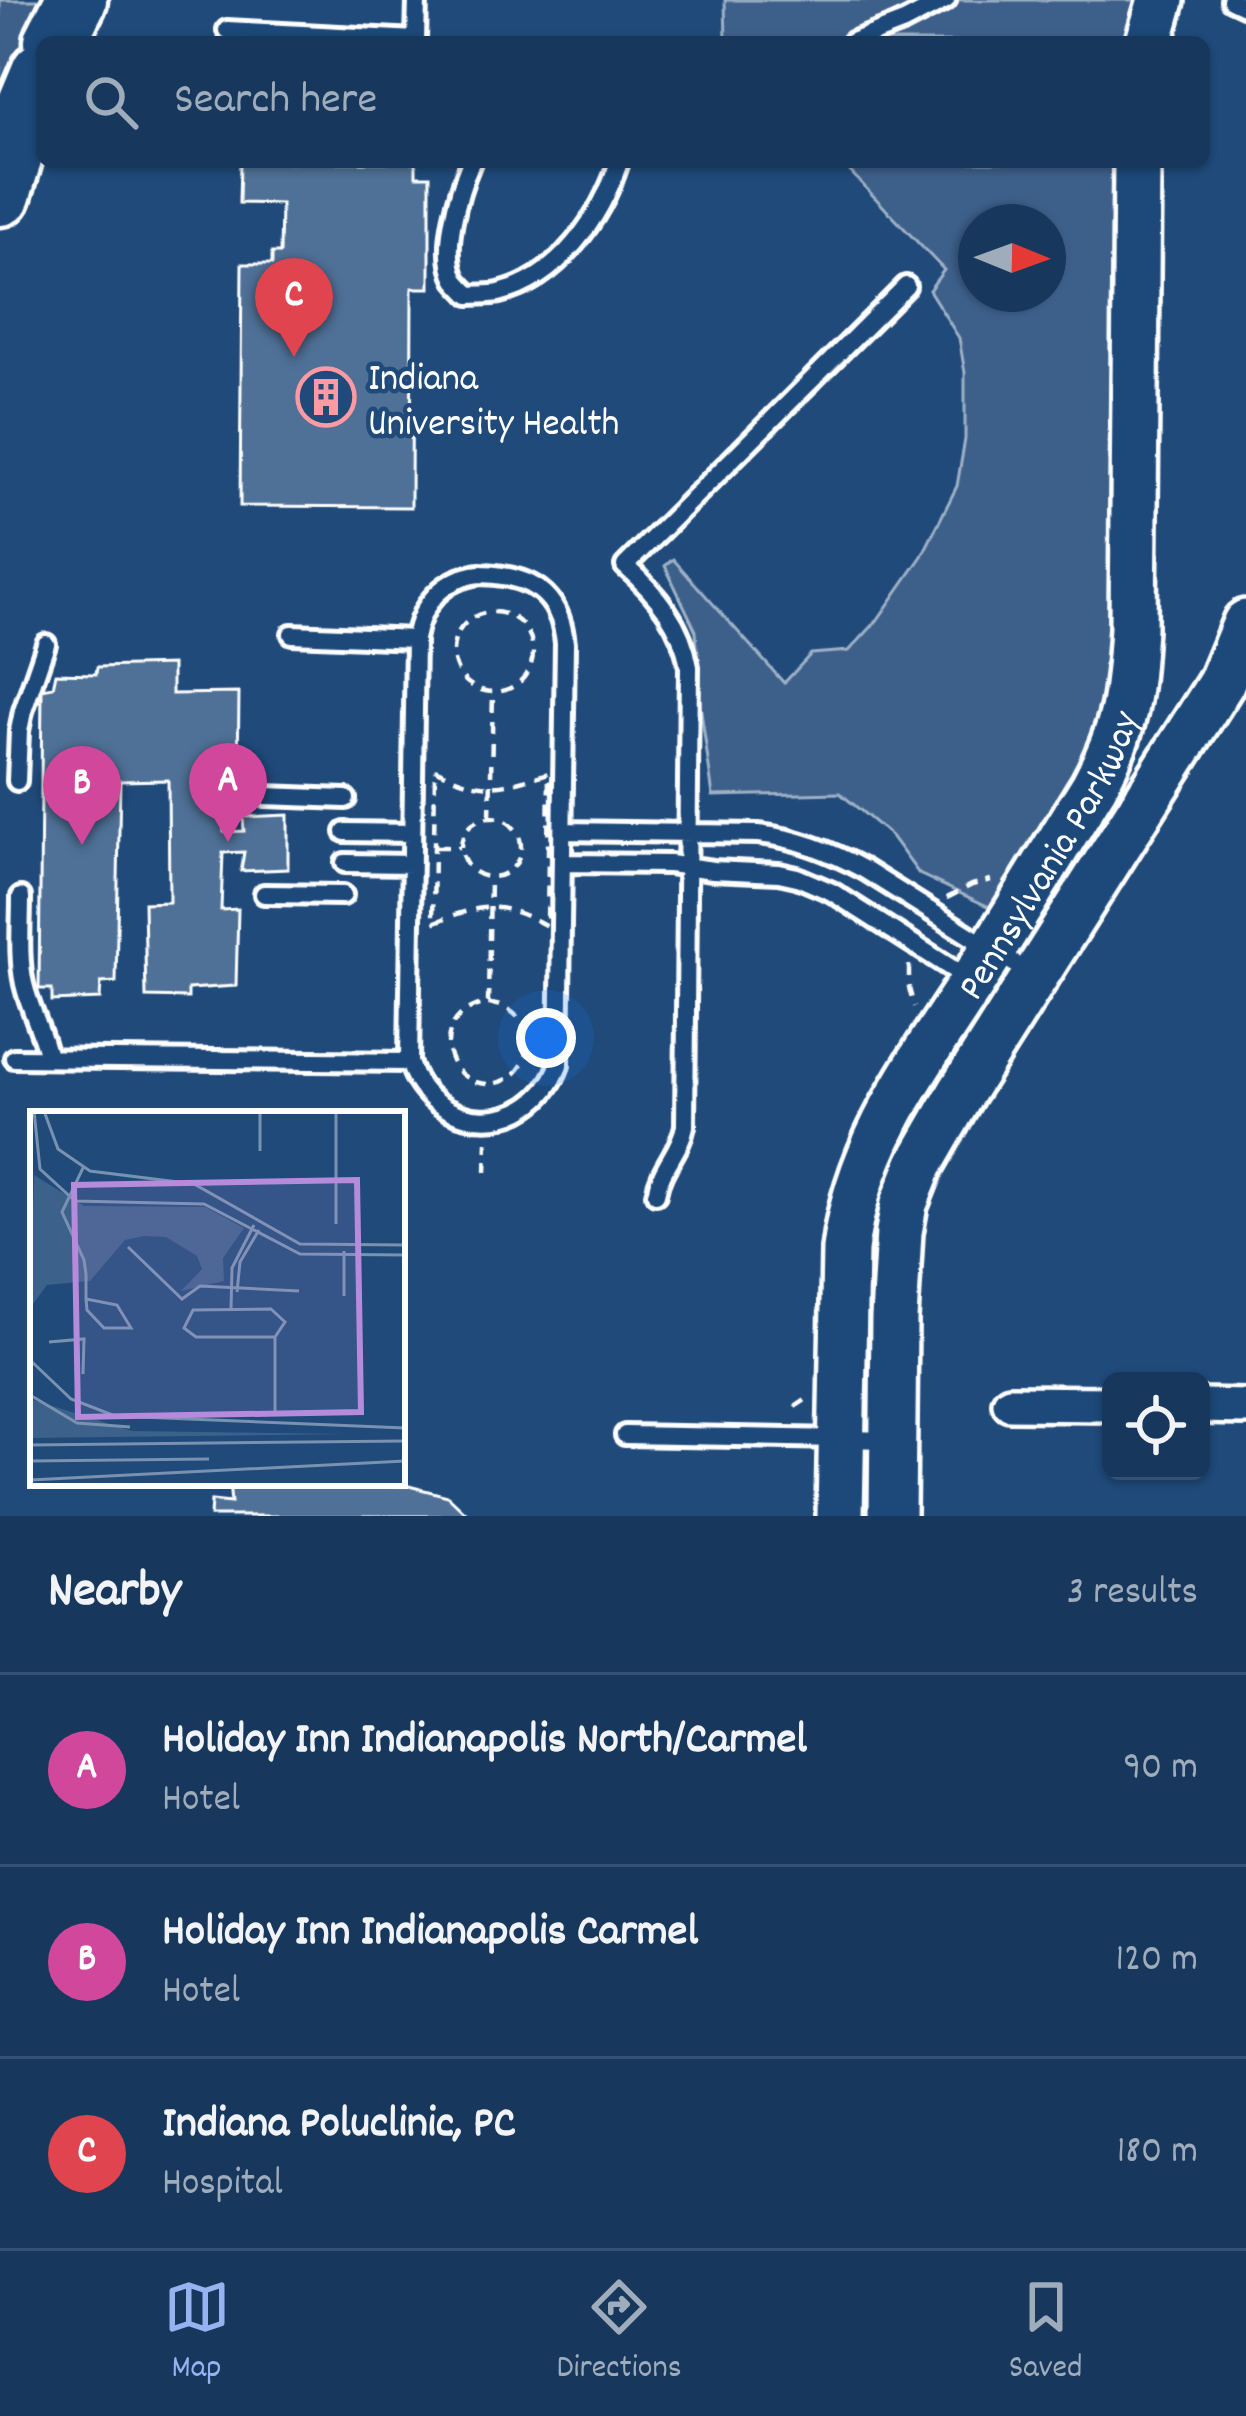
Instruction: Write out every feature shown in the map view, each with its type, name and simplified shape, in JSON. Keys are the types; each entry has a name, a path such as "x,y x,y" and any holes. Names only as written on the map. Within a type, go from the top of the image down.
{"highway":[{"path":"58,36 76,0"},
{"path":"0,195 36,86"}],"main road":[{"path":"1150,36 1161,0"},
{"name":"Pennsylvania Parkway","path":"892,1516 896,1268 904,1204 999,986 1124,720 1133,628 1137,168"},
{"name":"Pennsylvania Parkway","path":"840,1516 847,1229 855,1194 884,1122 999,986 1221,683 1246,623"}],"street":[{"path":"1010,1403 1102,1404"},
{"path":"1210,1406 1246,1407"}],"lane":[{"path":"416,36 417,0"},
{"path":"868,36 946,0"},
{"path":"1231,0 1246,7"},
{"path":"227,30 340,36"},
{"path":"469,168 457,204 451,250 456,279 470,295 499,293 541,274 594,217 618,168"},
{"path":"656,1194 662,1170 685,1126 689,667 686,647 670,613 625,566 906,286"},
{"path":"504,575 530,583 557,608 566,644 563,831 559,1065 533,1105 518,1114 477,1118 438,1102 414,1079 410,1062 415,639 417,624 433,598 454,579 504,575"},
{"path":"292,634 415,639"},
{"path":"17,781 22,711 46,644"},
{"path":"265,796 346,799"},
{"path":"563,831 785,837 837,855 999,986"},
{"path":"345,832 412,832"},
{"path":"344,863 412,864"},
{"path":"563,863 779,873 815,883 999,986"},
{"path":"264,894 343,895"},
{"path":"21,897 22,973 48,1058"},
{"path":"14,1058 410,1062"},
{"path":"625,1435 893,1440"}],"path":[{"path":"488,612 514,617 531,637 533,650 526,675 517,685 493,693 467,684 453,661 453,648 464,623 488,612"},
{"path":"490,817 493,693"},
{"path":"435,770 490,788 549,773 548,926 499,906 472,909 433,923 434,847 435,770"},
{"path":"490,817 515,829 522,848 515,866 490,878 472,871 460,847 469,826 490,817"},
{"path":"434,847 460,847"},
{"path":"522,848 548,848"},
{"path":"488,1004 490,878"},
{"path":"939,905 961,889 997,879"},
{"path":"488,1004 512,1011 526,1032 528,1045 520,1069 500,1083 487,1085 461,1075 452,1064 448,1037 462,1012 488,1004"}],"shaded area":[{"path":"0,0 59,0 44,36 36,36 36,54 0,139"},
{"path":"725,0 1151,0 1135,36 726,36"},
{"path":"847,168 1121,168 1115,698 1065,798 996,910 919,874 891,836 840,793 713,796 696,631 665,566 673,559 784,683 811,654 849,651 876,622 922,556 957,486 965,439 965,373 959,338 929,290 944,270"}],"building":[{"name":"Indiana University Health","path":"240,168 416,168 416,176 430,176 430,288 412,288 411,507 240,506 242,264 272,264 272,253 280,253 281,204 239,203"},
{"path":"172,665 172,694 239,693 238,774 222,774 224,832 244,831 243,817 288,815 288,869 241,871 244,852 223,853 221,910 238,909 236,986 188,989 188,998 146,997 144,903 169,902 168,780 120,781 116,982 101,983 100,999 52,1001 52,989 39,989 42,689 53,687 56,673 96,674 97,667"},
{"path":"229,1486 409,1486 448,1496 469,1516 210,1516 211,1501 231,1503"}],"place":[{"name":"Indiana Poluclinic, PC","path":"294,357"},
{"name":"Indiana University Health","path":"326,397"},
{"name":"Holiday Inn Indianapolis North/Carmel","path":"228,842"},
{"name":"Holiday Inn Indianapolis Carmel","path":"82,845"}]}
